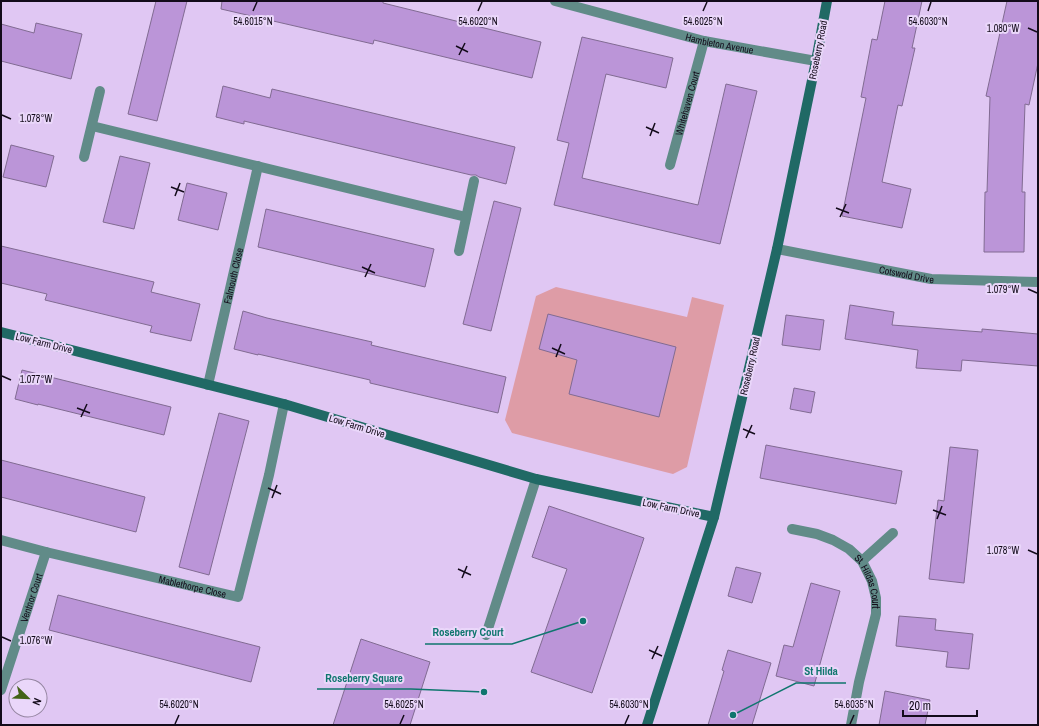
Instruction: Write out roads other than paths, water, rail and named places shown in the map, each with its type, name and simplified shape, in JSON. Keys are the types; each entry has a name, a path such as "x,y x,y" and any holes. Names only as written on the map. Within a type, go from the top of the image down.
{"street":[{"name":"Hambleton Avenue","path":"555,1 704,41 816,61"},
{"name":"Roseberry Road","path":"647,725 714,517 777,249 827,1"},
{"name":"Whitehaven Court","path":"670,165 704,41"},
{"path":"84,157 100,90"},
{"path":"92,126 466,217"},
{"name":"Falmouth Close","path":"208,384 258,166"},
{"path":"459,251 474,181"},
{"name":"Cotswold Drive","path":"777,249 931,279 1038,282"},
{"name":"Low Farm Drive","path":"1,332 284,404 536,479 714,517"},
{"name":"Mablethorpe Close","path":"1,540 238,597 269,475 284,404"},
{"path":"486,635 536,479"},
{"name":"St. Hildas Court","path":"792,529 816,534 833,540 849,549 862,561 872,581 876,598 876,614 859,682 851,725"},
{"path":"862,561 893,533"},
{"name":"Ventnor Court","path":"1,690 46,552"}],"place":[{"name":"Roseberry Court","path":"583,621"},
{"name":"Roseberry Square","path":"484,692"},
{"name":"St Hilda","path":"733,715"}]}
